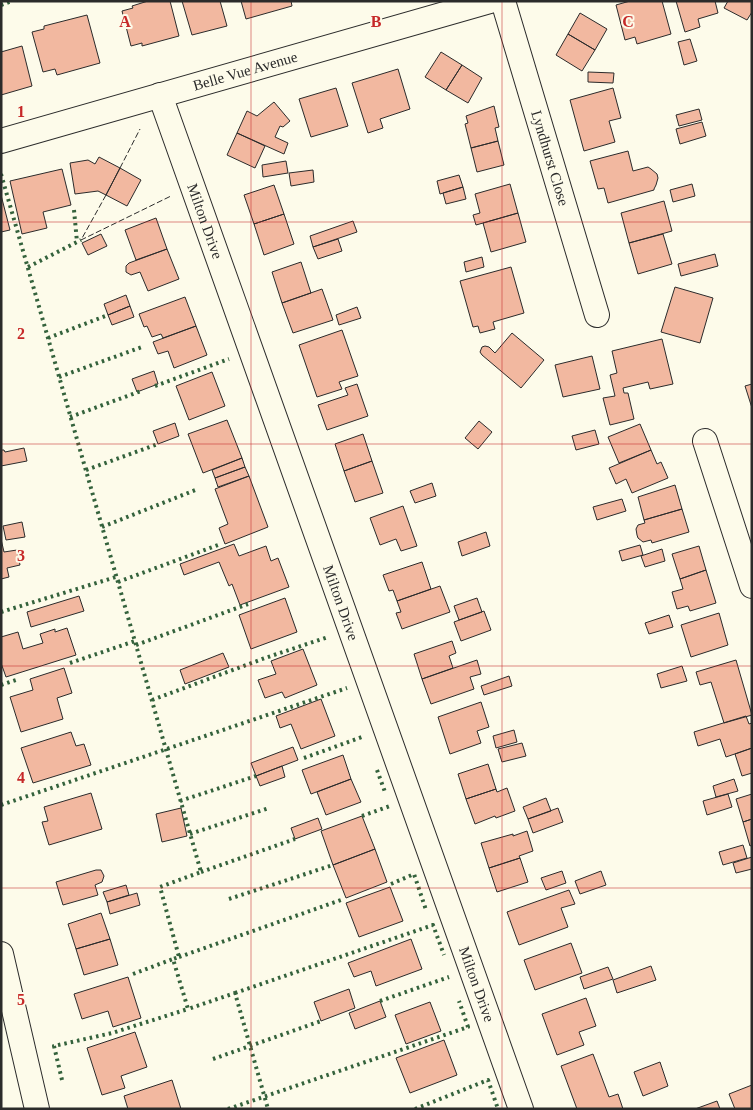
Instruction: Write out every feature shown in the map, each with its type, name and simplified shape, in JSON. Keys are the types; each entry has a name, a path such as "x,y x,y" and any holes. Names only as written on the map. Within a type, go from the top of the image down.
{"street":[{"name":"Belle Vue Avenue","path":"1,141 490,1"},
{"name":"Lyndhurst Close","path":"502,1 597,315"},
{"name":"Milton Drive","path":"160,95 521,1109"},
{"path":"705,440 752,586"},
{"path":"1,954 37,1109"}],"building":[{"path":"148,1 170,1 179,36 142,46 142,43 131,46 122,11"},
{"path":"182,1 220,1 227,26 192,35"},
{"path":"241,1 291,1 292,6 246,19"},
{"path":"630,1 662,1 671,34 637,44 635,37 625,40 616,5"},
{"path":"676,1 715,1 718,13 698,19 700,27 685,32"},
{"path":"728,1 752,1 752,12 747,20 724,8"},
{"path":"580,13 607,29 595,50 568,34"},
{"path":"87,15 100,63 57,75 55,69 43,72 32,32 44,29 44,26"},
{"path":"568,34 595,50 582,71 556,55"},
{"path":"690,39 697,61 684,65 678,42"},
{"path":"22,46 32,86 1,95 1,52"},
{"path":"441,52 462,65 446,90 425,77"},
{"path":"462,65 482,78 468,103 446,90"},
{"path":"398,69 410,109 380,119 383,128 368,133 352,83"},
{"path":"588,72 614,73 613,83 588,82"},
{"path":"336,88 348,126 311,137 299,99"},
{"path":"613,88 621,118 609,121 615,142 584,151 570,100"},
{"path":"274,102 290,121 283,127 280,126 275,137 288,143 284,154 237,133 247,111 257,116"},
{"path":"494,106 499,127 495,128 498,141 471,148 465,124 468,123 466,116"},
{"path":"699,109 702,120 679,126 676,115"},
{"path":"702,122 706,136 680,144 676,129"},
{"path":"237,133 265,146 255,168 227,155"},
{"path":"498,141 504,165 477,172 471,148"},
{"path":"628,151 633,171 648,167 657,174 656,185 654,190 608,203 604,188 598,189 590,161"},
{"path":"99,157 120,168 106,195 98,191 75,194 70,163 88,160 95,164"},
{"path":"286,161 288,173 263,177 262,165"},
{"path":"120,168 141,180 127,206 106,195"},
{"path":"62,169 71,205 43,212 47,228 22,234 10,181"},
{"path":"313,170 314,182 291,186 289,173"},
{"path":"459,175 463,187 440,194 437,181"},
{"path":"510,184 518,213 476,225 473,215 480,213 475,194"},
{"path":"692,184 695,196 673,202 670,190"},
{"path":"274,185 284,214 254,224 244,195"},
{"path":"463,187 466,199 446,204 443,193"},
{"path":"1,195 10,230 1,232"},
{"path":"664,201 672,231 629,243 621,213"},
{"path":"518,213 526,242 491,252 483,223"},
{"path":"284,214 294,244 264,255 254,224"},
{"path":"156,218 167,249 136,260 125,230"},
{"path":"353,221 357,232 313,247 310,236"},
{"path":"101,234 107,246 88,255 82,243"},
{"path":"663,234 672,264 638,274 629,243"},
{"path":"338,239 342,251 318,259 313,247"},
{"path":"167,249 179,279 148,291 140,272 131,275 126,272 126,266 129,263"},
{"path":"715,254 718,266 681,276 678,264"},
{"path":"482,257 484,267 466,272 464,262"},
{"path":"301,262 311,293 282,303 272,272"},
{"path":"511,267 524,313 493,322 495,329 480,333 478,326 473,327 460,281"},
{"path":"675,287 713,298 700,343 661,332"},
{"path":"322,289 333,320 293,333 282,303"},
{"path":"126,295 130,306 108,315 104,304"},
{"path":"185,297 196,326 163,338 161,334 152,337 147,326 144,327 139,314"},
{"path":"130,306 134,317 112,325 108,315"},
{"path":"357,307 361,318 339,325 336,315"},
{"path":"196,326 207,355 174,368 168,351 158,354 153,342"},
{"path":"342,330 358,376 339,382 342,389 317,397 299,345"},
{"path":"512,333 544,360 521,388 480,352 482,347 485,346 495,353"},
{"path":"662,339 673,384 650,389 648,382 623,388 624,393 628,393 634,419 610,425 603,398 615,396 610,375 617,373 612,351"},
{"path":"592,356 600,389 563,397 555,365"},
{"path":"154,371 158,384 137,392 132,379"},
{"path":"212,372 225,406 189,420 176,386"},
{"path":"357,384 368,416 327,430 318,405 348,395 345,388"},
{"path":"752,384 752,408 745,386"},
{"path":"227,420 242,458 203,473 188,434"},
{"path":"479,421 492,432 478,449 465,438"},
{"path":"175,423 179,436 158,444 153,431"},
{"path":"640,424 651,450 619,463 608,437"},
{"path":"595,430 599,444 576,450 572,436"},
{"path":"363,434 372,461 344,471 335,444"},
{"path":"24,448 27,461 1,466 1,450 5,452"},
{"path":"651,450 657,464 661,462 668,478 632,493 626,479 616,484 609,468"},
{"path":"242,458 245,467 215,478 212,470"},
{"path":"372,461 383,493 355,502 344,471"},
{"path":"245,467 249,476 218,487 215,478"},
{"path":"249,476 268,527 225,544 219,528 228,524 215,489"},
{"path":"432,483 436,496 415,503 410,491"},
{"path":"675,485 682,509 644,520 638,497"},
{"path":"622,499 626,511 597,520 593,507"},
{"path":"403,506 417,546 401,551 396,539 380,545 370,518"},
{"path":"682,509 689,532 652,543 651,540 643,542 638,538 636,529 638,525 645,523 644,520"},
{"path":"22,522 25,537 6,540 3,526"},
{"path":"486,532 490,546 462,556 458,542"},
{"path":"1,539 4,552 17,550 20,565 7,568 9,577 1,579"},
{"path":"234,544 239,556 266,546 271,561 278,558 289,587 240,605 232,584 229,586 219,562 184,575 180,564"},
{"path":"640,545 643,555 622,561 619,551"},
{"path":"699,546 706,570 680,579 672,554"},
{"path":"662,549 665,561 645,567 641,556"},
{"path":"422,562 431,589 397,601 393,590 389,591 383,575"},
{"path":"706,570 716,603 690,611 688,606 677,609 672,592 683,589 680,579"},
{"path":"440,586 450,612 402,629 396,613 401,612 397,601"},
{"path":"79,596 84,611 31,627 27,612"},
{"path":"285,598 297,632 251,649 239,615"},
{"path":"477,598 482,612 459,620 454,606"},
{"path":"484,611 491,630 461,641 454,622"},
{"path":"719,613 728,645 691,657 681,625"},
{"path":"669,615 673,627 649,634 645,623"},
{"path":"67,628 76,655 6,677 1,663 1,637 18,632 23,649 43,643 40,634 55,629 55,632"},
{"path":"452,641 456,653 449,656 453,668 422,679 414,654"},
{"path":"303,649 317,685 285,698 282,692 265,698 258,680 276,674 271,661"},
{"path":"223,653 229,667 185,684 180,670"},
{"path":"477,660 481,674 470,677 474,689 431,704 422,679"},
{"path":"736,660 752,715 724,723 711,682 700,685 696,672"},
{"path":"682,666 687,681 661,688 657,674"},
{"path":"64,668 72,693 57,698 63,719 21,732 10,697 33,690 30,679"},
{"path":"509,676 512,686 484,695 481,686"},
{"path":"321,699 335,736 301,749 291,724 280,728 276,716"},
{"path":"481,702 489,727 477,731 481,743 450,754 438,717"},
{"path":"746,716 749,724 752,723 752,748 726,757 720,739 698,746 694,732"},
{"path":"514,730 517,742 496,748 493,736"},
{"path":"71,732 76,746 84,744 91,765 33,783 21,748"},
{"path":"522,743 526,756 502,762 498,749"},
{"path":"293,747 298,760 256,776 251,763"},
{"path":"752,748 752,773 742,776 735,754"},
{"path":"343,755 351,779 311,794 302,770"},
{"path":"488,764 496,789 466,799 458,774"},
{"path":"282,766 285,777 260,786 256,776"},
{"path":"351,779 361,802 326,815 317,792"},
{"path":"734,779 738,791 716,797 713,786"},
{"path":"507,788 515,811 475,824 466,799 496,789 497,792"},
{"path":"91,793 102,829 49,845 42,822 48,821 44,807"},
{"path":"728,794 732,807 707,815 703,801"},
{"path":"752,794 752,819 743,822 736,799"},
{"path":"546,798 551,811 528,819 523,807"},
{"path":"181,808 187,836 162,842 156,814"},
{"path":"558,808 563,822 533,833 528,819"},
{"path":"362,816 375,849 333,865 321,831"},
{"path":"318,818 322,829 295,839 291,828"},
{"path":"752,819 752,845 750,846 743,822"},
{"path":"527,831 533,851 519,856 520,858 489,868 481,843"},
{"path":"743,845 747,858 723,865 719,852"},
{"path":"375,849 387,882 346,898 333,865"},
{"path":"752,857 752,869 736,873 733,863"},
{"path":"520,858 528,882 497,892 489,868"},
{"path":"101,870 104,876 102,882 95,885 98,895 63,905 56,882"},
{"path":"562,871 566,883 546,890 541,878"},
{"path":"601,871 606,885 580,894 575,881"},
{"path":"126,885 129,895 107,902 103,892"},
{"path":"390,887 403,921 359,937 346,903"},
{"path":"569,890 575,904 561,908 568,927 519,945 507,912"},
{"path":"137,893 140,905 110,914 107,902"},
{"path":"101,913 110,939 76,949 68,924"},
{"path":"110,939 118,965 84,975 76,949"},
{"path":"411,939 422,969 376,986 371,971 354,977 348,963"},
{"path":"571,943 582,973 535,990 524,960"},
{"path":"651,966 656,980 617,993 613,980"},
{"path":"608,967 613,979 584,989 580,977"},
{"path":"128,977 141,1018 113,1027 108,1011 82,1019 74,994"},
{"path":"349,989 355,1008 321,1021 314,1002"},
{"path":"586,998 596,1026 579,1032 584,1045 557,1055 542,1014"},
{"path":"380,1001 386,1017 355,1029 349,1013"},
{"path":"430,1002 441,1031 406,1044 395,1015"},
{"path":"135,1032 147,1067 121,1076 125,1088 102,1095 87,1048"},
{"path":"444,1040 457,1075 410,1093 396,1058"},
{"path":"593,1054 609,1097 618,1094 623,1109 577,1109 561,1066"},
{"path":"660,1062 668,1086 643,1096 634,1072"},
{"path":"172,1080 181,1109 128,1109 124,1096"},
{"path":"752,1085 752,1109 735,1109 729,1094"},
{"path":"717,1101 720,1109 695,1109"}],"hedge":[{"path":"1,5 12,1"},
{"path":"1,174 201,872 160,887 179,957 173,959 188,1009 235,993 268,1109"},
{"path":"74,210 77,242"},
{"path":"28,267 81,240"},
{"path":"48,338 108,315"},
{"path":"59,377 142,347"},
{"path":"155,386 229,359"},
{"path":"70,417 141,391"},
{"path":"86,470 158,444"},
{"path":"102,527 198,489"},
{"path":"118,582 218,545"},
{"path":"1,612 116,577"},
{"path":"136,645 248,604"},
{"path":"152,700 328,637"},
{"path":"70,663 135,641"},
{"path":"1,685 19,679"},
{"path":"1,805 347,688"},
{"path":"304,758 362,737"},
{"path":"377,770 385,792"},
{"path":"180,801 256,776"},
{"path":"362,816 390,806"},
{"path":"190,834 269,808"},
{"path":"201,872 295,839"},
{"path":"229,899 333,865"},
{"path":"391,884 414,874 426,910"},
{"path":"179,957 341,900"},
{"path":"235,993 433,925 444,955"},
{"path":"133,974 173,959"},
{"path":"380,1001 449,977"},
{"path":"228,1109 468,1027 459,1001"},
{"path":"62,1080 54,1046 112,1033 188,1009"},
{"path":"213,1059 321,1021"},
{"path":"415,1109 488,1080 498,1109"}],"fence":[{"path":"120,168 140,129"},
{"path":"106,195 81,240 171,196"}]}
